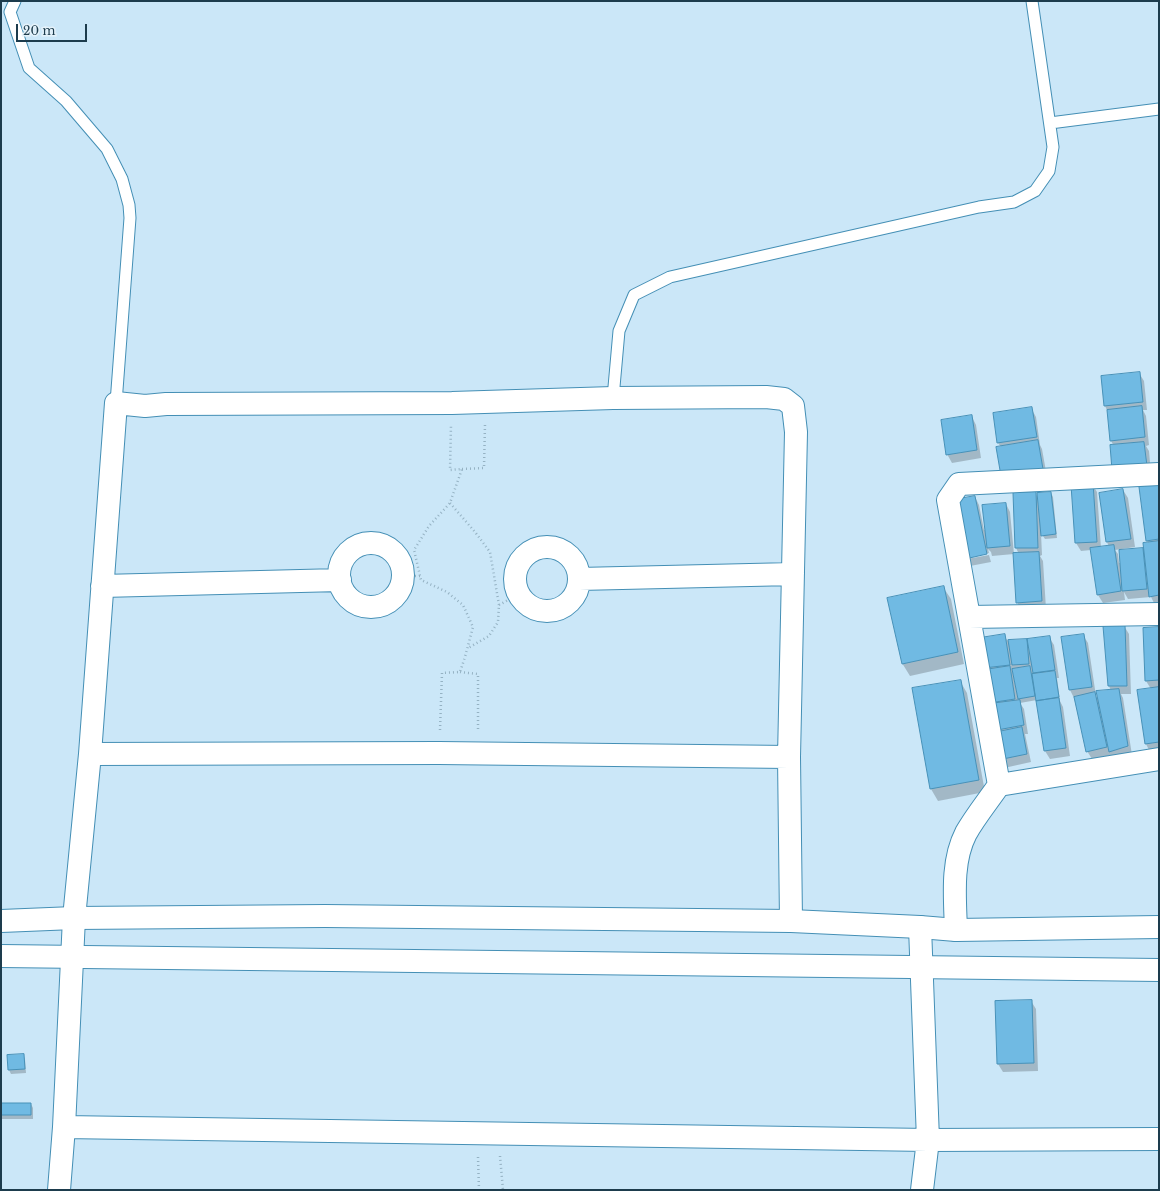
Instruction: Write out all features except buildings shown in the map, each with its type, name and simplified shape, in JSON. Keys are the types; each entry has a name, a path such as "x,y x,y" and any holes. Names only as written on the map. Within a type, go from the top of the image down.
{"street":[{"path":"59,1190 64,1127 74,918 90,754 116,403 145,406 166,404 452,403 613,398 766,397 784,399 793,406 796,432 789,757 791,921"},
{"path":"956,930 955,874 957,859 966,834 999,785 948,500 959,484 1159,474"},
{"path":"369,543 380,544 389,549 396,556 401,565 412,576 401,586 396,595 388,602 379,606 368,607 349,599 343,590 340,580 340,570 343,559 350,551 369,543"},
{"path":"545,547 555,548 565,553 572,560 577,569 579,580 577,590 572,599 564,606 555,610 544,611 534,608 525,602 519,594 515,584 515,573 519,563 526,555 535,549 545,547"},
{"path":"579,580 793,574"},
{"path":"102,586 340,580"},
{"path":"969,617 1159,614"},
{"path":"90,754 439,753 789,757"},
{"path":"999,785 1159,759"},
{"path":"1,921 74,918 324,916 791,921 956,930 1159,927"},
{"path":"920,927 928,1140 922,1190"},
{"path":"1,956 1159,970"},
{"path":"64,1127 928,1140 1159,1139"}],"lane":[{"path":"15,1 10,12 29,68 66,101 107,149 122,179 127,198 130,218 116,403"},
{"path":"613,398 619,331 634,295 670,277 979,207 1014,202 1035,190 1049,171 1053,147 1032,1"},
{"path":"1050,123 1159,109"}],"path":[{"path":"452,403 450,470 462,470 484,468 486,402"},
{"path":"460,672 473,628 463,605 447,592 412,576 414,550 429,526 450,502 462,470"},
{"path":"450,502 476,532 490,552 499,605 498,622 489,636 468,648"},
{"path":"499,605 519,594"},
{"path":"439,753 442,673 460,672 478,674 478,754"},
{"path":"479,1190 488,1133"},
{"path":"488,1133 503,1190"}]}
